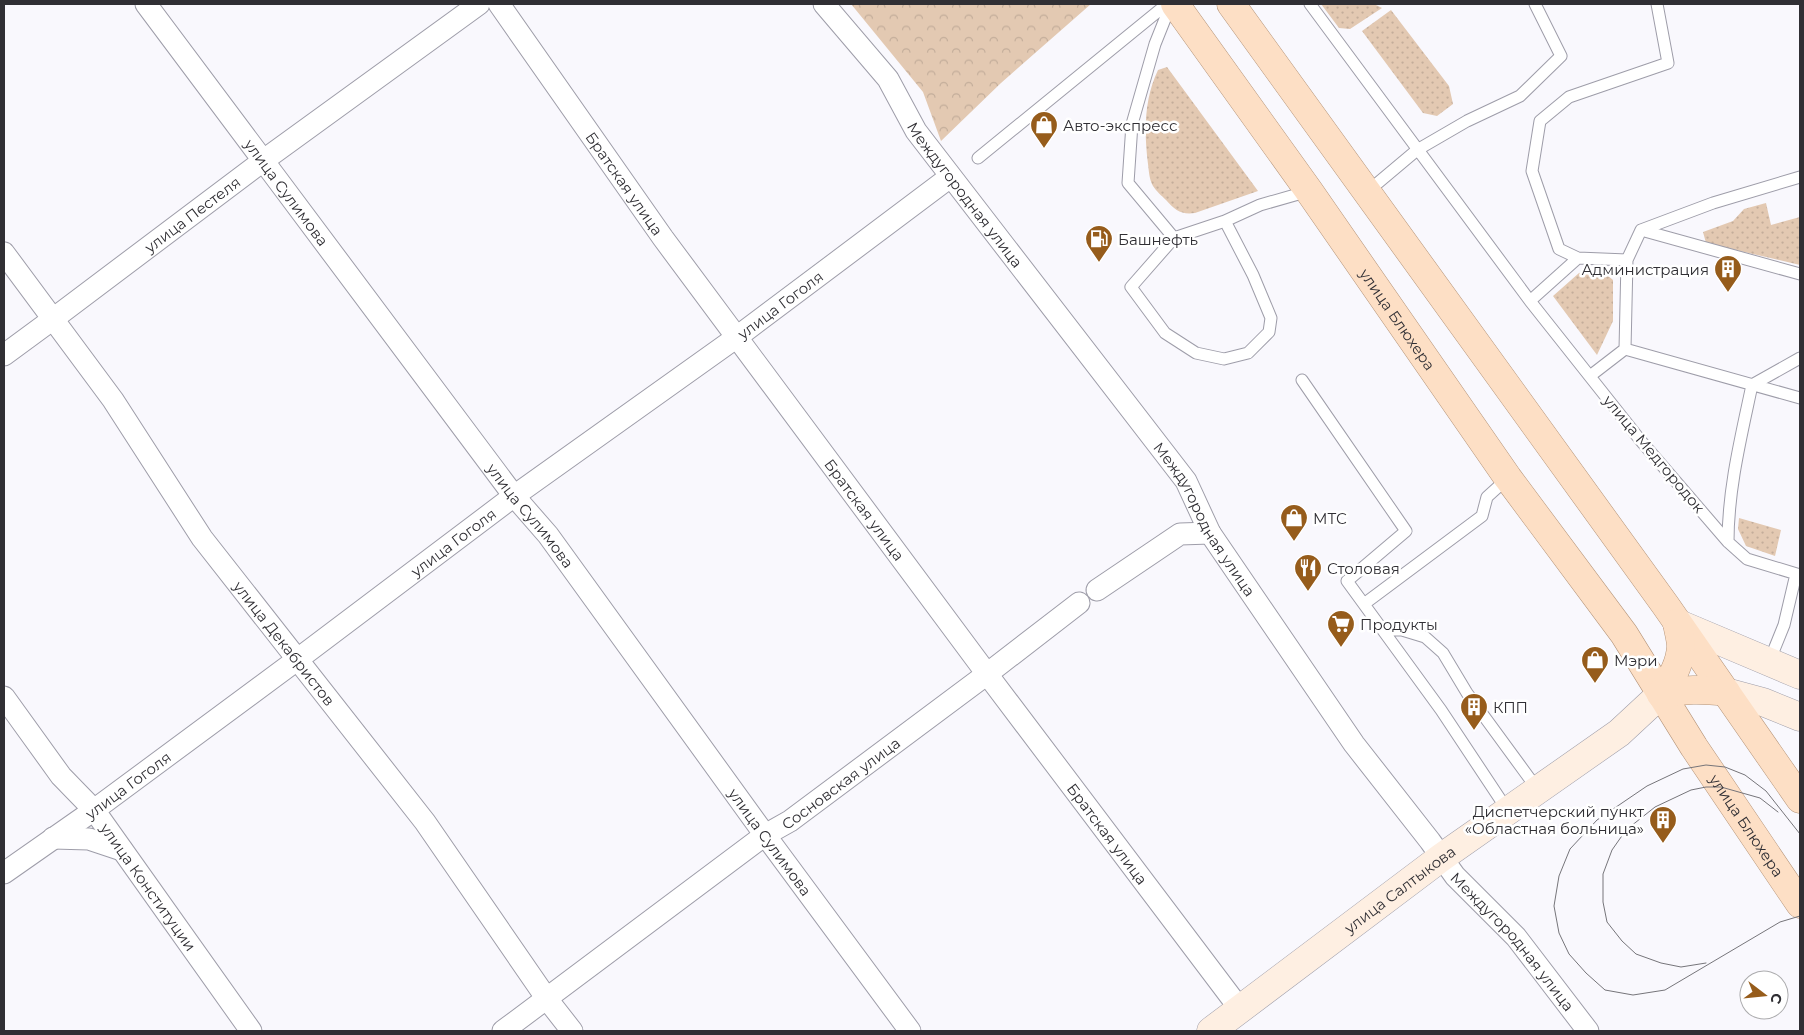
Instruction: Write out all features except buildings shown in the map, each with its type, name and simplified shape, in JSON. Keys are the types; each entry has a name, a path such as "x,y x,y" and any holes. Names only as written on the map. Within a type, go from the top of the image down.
{"main road":[{"name":"улица Блюхера","path":"1175,4 1309,191 1508,478 1624,634 1694,747 1800,904"},
{"path":"1231,4 1671,614 1800,799"},
{"path":"1671,614 1800,675"},
{"path":"1661,694 1671,680 1677,665 1681,646 1671,614"},
{"path":"1661,694 1681,690 1726,692 1763,702 1800,717"},
{"name":"улица Салтыкова","path":"1211,1031 1442,858 1619,733 1661,694"}],"street":[{"name":"улица Сулимова","path":"146,4 514,496 548,535 765,835 910,1031"},
{"name":"улица Пестеля","path":"4,355 264,160 480,4"},
{"name":"Братская улица","path":"498,4 663,238 987,674 1240,1009"},
{"name":"Междугородная улица","path":"824,4 888,79 916,131 950,177 1186,481 1210,533 1354,744 1455,876 1516,937 1588,1031"},
{"name":"улица Гоголя","path":"4,873 94,810 514,496 737,337 950,177"},
{"name":"улица Декабристов","path":"4,252 113,400 202,538 425,822 572,1031"},
{"path":"1097,590 1180,534 1210,533"},
{"name":"Сосновская улица","path":"503,1031 765,835 790,821 1079,603"},
{"name":"улица Конституции","path":"4,697 61,776 94,810 251,1031"},
{"path":"53,838 89,839 122,850"}],"lane":[{"path":"978,158 1169,4"},
{"path":"1169,4 1155,44 1132,124 1128,183 1174,238"},
{"name":"улица Медгородок","path":"1310,4 1530,301 1641,441 1728,542 1747,559 1798,574"},
{"path":"1368,192 1417,150 1467,121 1520,96 1561,56 1535,4"},
{"path":"1627,260 1578,258 1559,249 1532,171 1540,121 1569,97 1668,63 1657,4"},
{"path":"1625,349 1627,260 1641,230 1713,203 1800,177"},
{"path":"1225,221 1254,276 1271,318 1269,332 1248,353 1224,359 1196,353 1166,333 1131,287 1174,238 1225,221 1260,205 1309,191"},
{"path":"1641,230 1800,274"},
{"path":"1530,301 1578,258"},
{"path":"1590,376 1625,349"},
{"path":"1625,349 1800,398"},
{"path":"1728,542 1728,514 1735,467 1752,385 1800,358"},
{"path":"1302,380 1406,531 1347,581 1441,710 1508,811"},
{"path":"1364,604 1482,516 1487,497 1508,478"},
{"path":"1769,662 1784,625 1798,574"},
{"path":"1383,630 1402,630 1425,637 1443,653 1467,693 1538,790"}],"green space":[{"path":"851,4 1091,4 1001,83 941,141 923,92"},
{"path":"1321,4 1374,4 1382,8 1350,29 1339,28"},
{"path":"1391,10 1449,86 1453,104 1437,116 1423,113 1362,31"},
{"path":"1167,67 1258,191 1195,213 1190,213 1175,209 1154,188 1148,164 1146,116 1153,81 1158,70"},
{"path":"1766,203 1771,225 1800,217 1800,265 1706,243 1703,232 1733,221 1744,209"},
{"path":"1600,269 1613,280 1613,321 1597,355 1553,296 1579,273"},
{"path":"1739,518 1781,530 1775,556 1746,546 1738,529"}],"tram line":[{"path":"1800,834 1766,791 1745,775 1725,767 1706,765 1683,769 1647,786 1597,820 1570,849 1559,876 1554,906 1559,933 1569,954 1605,990 1633,995 1665,990 1780,922 1800,916"},
{"path":"1706,963 1681,967 1661,963 1636,954 1622,941 1607,922 1603,902 1603,874 1612,850 1626,830 1655,807 1691,790 1721,787 1760,798 1778,812"}],"place":[{"name":"Авто-экспресс","path":"1044,149"},
{"name":"Башнефть","path":"1099,263"},
{"name":"Администрация","path":"1728,293"},
{"name":"МТС","path":"1294,542"},
{"name":"Столовая","path":"1308,592"},
{"name":"Продукты","path":"1341,648"},
{"name":"Мэри","path":"1595,684"},
{"name":"КПП","path":"1474,731"},
{"name":"Диспетчерский пункт «Областная больница»","path":"1663,844"}]}
